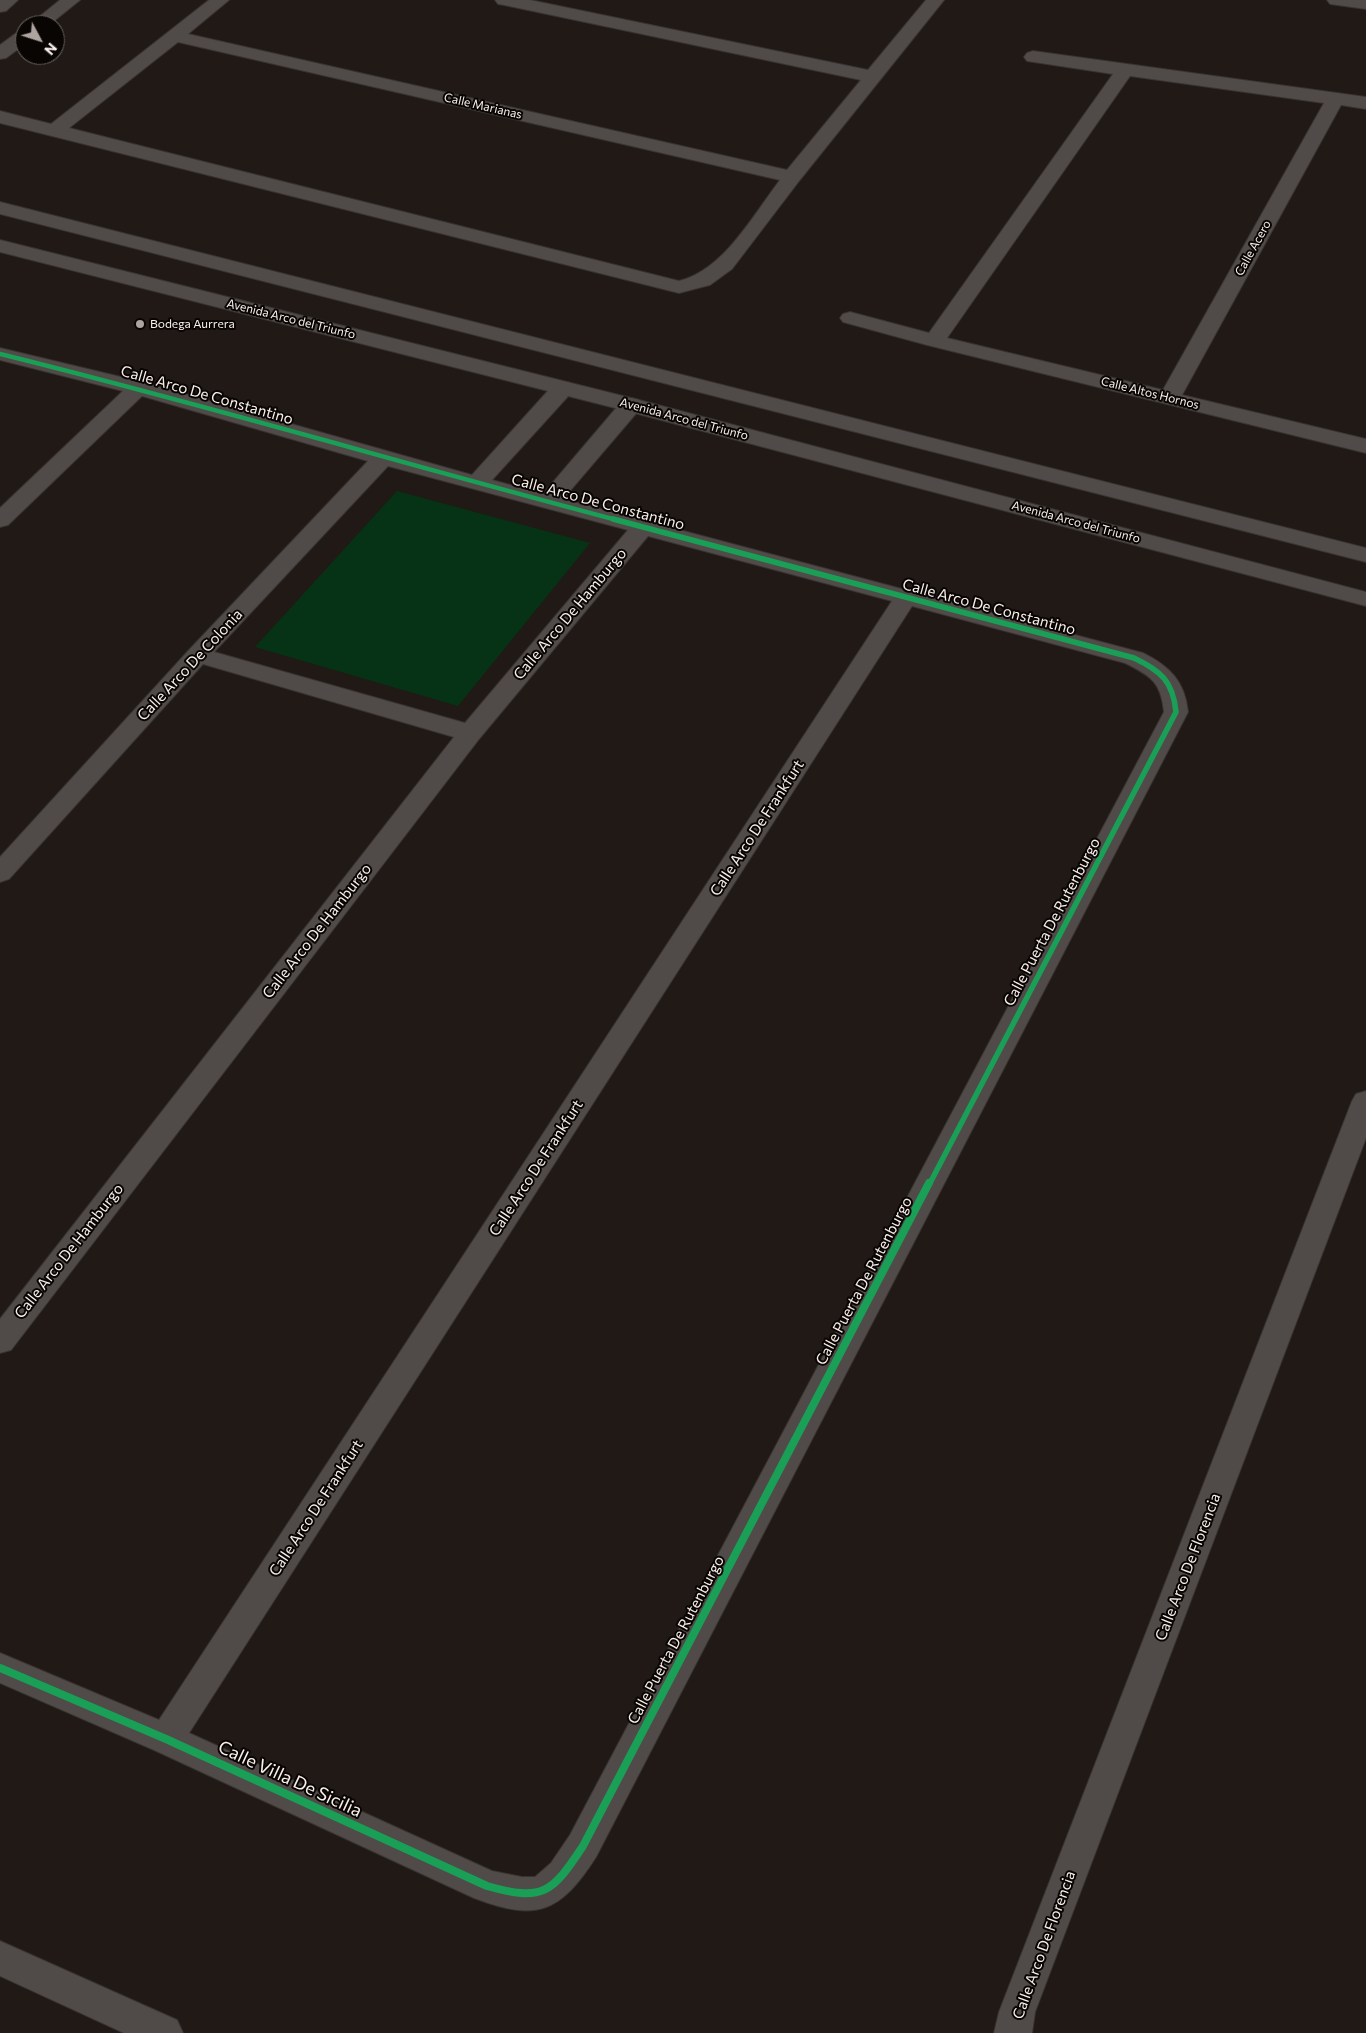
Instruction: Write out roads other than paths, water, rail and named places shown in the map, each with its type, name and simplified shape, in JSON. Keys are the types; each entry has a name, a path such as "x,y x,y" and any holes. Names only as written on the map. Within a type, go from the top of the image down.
{"street":[{"path":"0,7 9,0"},
{"path":"51,15 71,0"},
{"path":"55,130 220,0"},
{"path":"504,0 873,77"},
{"path":"0,117 679,287 703,281 725,266 792,177 935,0"},
{"path":"1336,0 1366,4"},
{"name":"Calle Marianas","path":"174,36 792,177"},
{"path":"0,54 15,43"},
{"path":"1032,57 1366,103"},
{"path":"934,341 1125,70"},
{"name":"Calle Acero","path":"1170,397 1335,99"},
{"path":"0,208 1366,555"},
{"name":"Avenida Arco del Triunfo","path":"0,246 631,405 1366,599"},
{"name":"Calle Altos Hornos","path":"850,318 934,341 1366,446"},
{"name":"Calle Arco De Constantino","path":"0,354 138,388 383,458 1134,658 1156,669 1167,680 1175,695"},
{"path":"0,520 138,388"},
{"path":"478,482 563,388"},
{"path":"549,501 631,405"},
{"name":"Calle Arco De Colonia","path":"0,873 198,655 383,458"},
{"name":"Calle Arco De Hamburgo","path":"0,1341 470,733 642,528"},
{"name":"Calle Arco De Frankfurt","path":"166,1739 906,597"},
{"path":"198,655 470,733"},
{"name":"Calle Puerta De Rutenburgo","path":"564,1876 583,1846 1176,712 1175,695"},
{"name":"Calle Arco De Florencia","path":"1013,2033 1016,2012 1366,1101"},
{"name":"Calle Villa De Sicilia","path":"0,1668 166,1739 488,1886 516,1895 538,1894 555,1885 564,1876"},
{"path":"0,1958 164,2033"}],"place":[{"name":"Bodega Aurrera","path":"140,324"}]}
